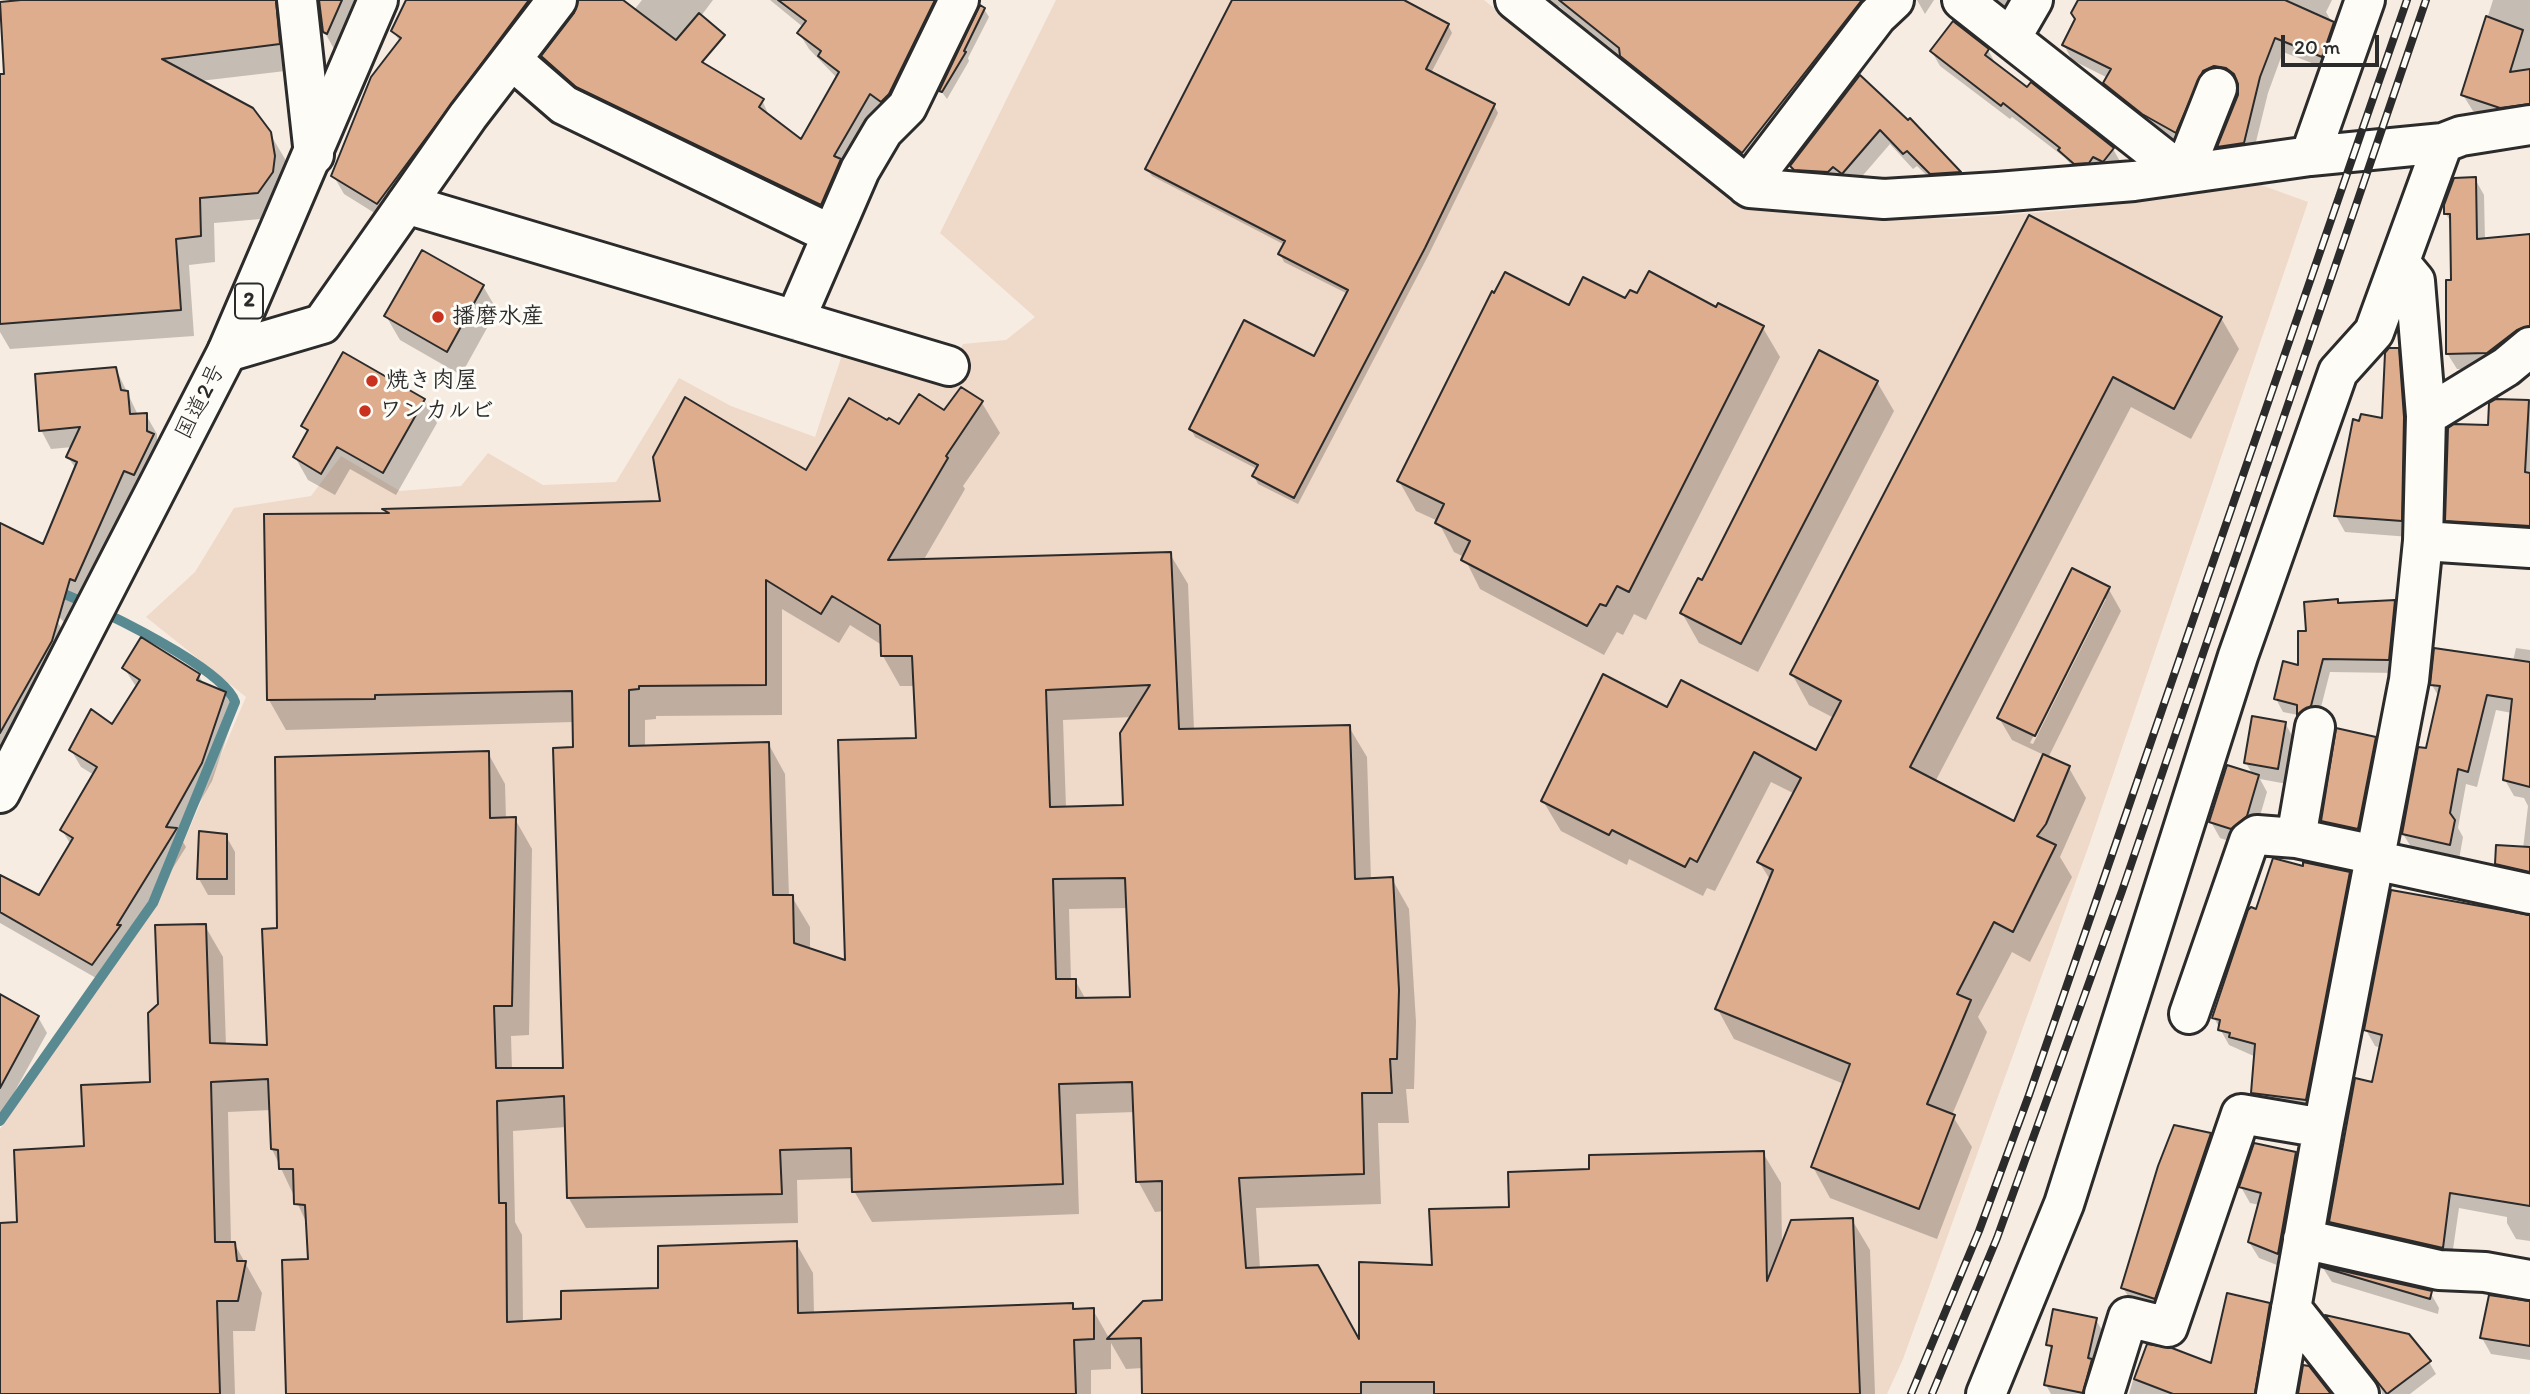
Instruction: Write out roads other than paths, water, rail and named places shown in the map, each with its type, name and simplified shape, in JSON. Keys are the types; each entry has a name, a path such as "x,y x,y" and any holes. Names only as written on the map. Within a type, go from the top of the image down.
{"main road":[{"path":"297,0 314,155"},
{"name":"国道2号","path":"0,793 227,352 314,155 378,0"},
{"path":"227,352 322,324 406,204 557,0"},
{"path":"795,320 832,231 883,131 908,107 959,0"},
{"path":"1515,0 1747,186 1884,199 1997,192 2183,174 2311,156 2443,143 2460,136 2530,125"},
{"path":"1747,186 1877,16 1894,0"},
{"path":"1962,0 2183,174"},
{"path":"2011,38 2033,0"},
{"path":"2311,156 2359,2"},
{"path":"512,60 564,105 607,128 816,226 832,231"},
{"path":"2183,174 2217,88"},
{"path":"1986,1394 2064,1204 2238,656 2338,372 2374,332 2443,143"},
{"path":"406,204 949,366"},
{"path":"2276,1394 2323,1128 2409,680 2423,541 2426,416 2416,281 2400,263"},
{"path":"2426,416 2506,367 2530,347"},
{"path":"2423,541 2530,548"},
{"path":"2296,838 2315,727"},
{"path":"2189,1014 2249,841 2257,835 2296,838 2530,894"},
{"path":"2104,1394 2128,1317 2168,1327 2207,1168 2241,1114 2323,1128"},
{"path":"2303,1240 2439,1270 2485,1272 2530,1280"},
{"path":"2291,1308 2359,1394"}],"waterway":[{"path":"55,590 90,605"},
{"path":"0,1121 153,903 235,702 228,690 197,664 103,612"}],"railway":[{"path":"1911,1394 1979,1231 2029,1095 2407,0"},
{"path":"1932,1394 1997,1238 2122,891 2426,0"}],"place":[{"name":"播磨水産","path":"438,317"},
{"name":"焼き肉屋","path":"372,381"},
{"name":"ワンカルビ","path":"365,411"}]}
